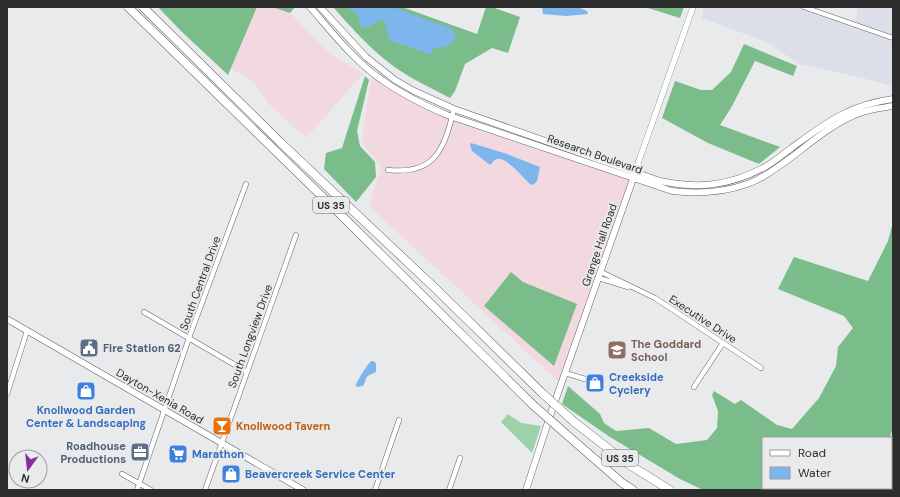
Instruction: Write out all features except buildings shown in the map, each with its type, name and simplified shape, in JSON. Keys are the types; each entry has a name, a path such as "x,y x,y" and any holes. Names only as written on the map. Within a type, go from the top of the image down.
{"highway":[{"name":"US 35","path":"128,7 533,405 588,453 640,490"},
{"name":"US 35","path":"143,7 280,142 436,289 540,392 592,437 628,464 670,490"},
{"path":"592,437 678,490"},
{"path":"588,453 621,482 633,490"}],"main road":[{"name":"Research Boulevard","path":"310,7 357,58 382,80 416,101 452,116 634,175 684,185 714,185 734,180 765,167 824,124 842,113 864,104 893,99"},
{"name":"Research Boulevard","path":"320,7 366,57 379,68 414,91 454,109 634,175 672,191 696,194 713,193 748,184 767,175 838,124 859,113 893,106"},
{"name":"Grange Hall Road","path":"526,490 634,175"},
{"name":"Dayton-Xenia Road","path":"7,319 303,490"}],"street":[{"name":"Grange Hall Road","path":"634,175 693,7"},
{"path":"804,7 893,38"},
{"path":"388,170 407,171 419,168 430,162 442,146 454,109"},
{"name":"South Central Drive","path":"137,490 246,184"},
{"name":"South Longview Drive","path":"205,490 296,235"},
{"name":"Executive Drive","path":"600,275 655,298 761,368"},
{"path":"144,312 247,372"},
{"path":"7,394 27,331"},
{"path":"694,387 723,342"},
{"path":"565,373 585,379"},
{"path":"375,490 399,420"},
{"path":"449,490 460,458"},
{"path":"122,474 151,490"}],"shaded area":[{"path":"257,7 272,7 290,13 328,52 363,74 306,138 269,104 254,82 231,68"},
{"path":"704,7 808,7 855,23 858,7 893,7 893,86 799,64 767,42 702,18"},
{"path":"373,73 416,101 633,178 561,384 369,206 381,167 362,143 368,97"}],"green space":[{"path":"158,7 257,7 228,75"},
{"path":"272,7 295,7 290,13"},
{"path":"333,7 402,7 477,34 486,7 492,7 520,17 508,53 492,48 465,64 455,91 450,98 415,80 391,64 363,40"},
{"path":"645,7 684,7 680,18"},
{"path":"744,44 797,66 793,76 755,61 731,108 720,125 780,147 759,164 708,143 662,118 675,81 701,90 712,90 731,72"},
{"path":"365,76 369,80 357,131 360,146 375,162 376,177 356,202 324,169 326,153 342,148"},
{"path":"893,222 893,426 890,437 762,437 762,489 856,489 854,490 703,490 680,479 610,437 562,404 568,386 600,414 604,423 616,431 649,428 676,444 707,440 717,428 718,411 712,395 714,391 735,404 741,400 777,425 792,429 819,398 836,366 838,347 853,328 844,316 778,289 794,257 868,281 888,241"},
{"path":"511,272 523,282 577,304 554,366 484,306"},
{"path":"508,414 521,423 541,426 532,453 501,422"}],"water":[{"path":"346,7 392,7 452,29 456,35 455,39 453,42 444,47 432,49 432,55 389,40 386,27 382,19 368,27 361,28 358,14"},
{"path":"542,7 578,7 587,11 588,14 566,16 543,14"},
{"path":"471,143 504,153 540,167 537,181 533,185 530,184 508,162 504,160 497,159 490,165 472,151 470,145"},
{"path":"371,361 376,363 376,372 367,376 363,386 357,387 356,385 358,380"}],"place":[{"name":"Fire Station 62","path":"89,348"},
{"name":"The Goddard School","path":"617,350"},
{"name":"Creekside Cyclery","path":"595,383"},
{"name":"Knollwood Garden Center & Landscaping","path":"86,391"},
{"name":"Knollwood Tavern","path":"222,426"},
{"name":"Roadhouse Productions","path":"140,452"},
{"name":"Marathon","path":"178,454"},
{"name":"Beavercreek Service Center","path":"231,474"}]}
